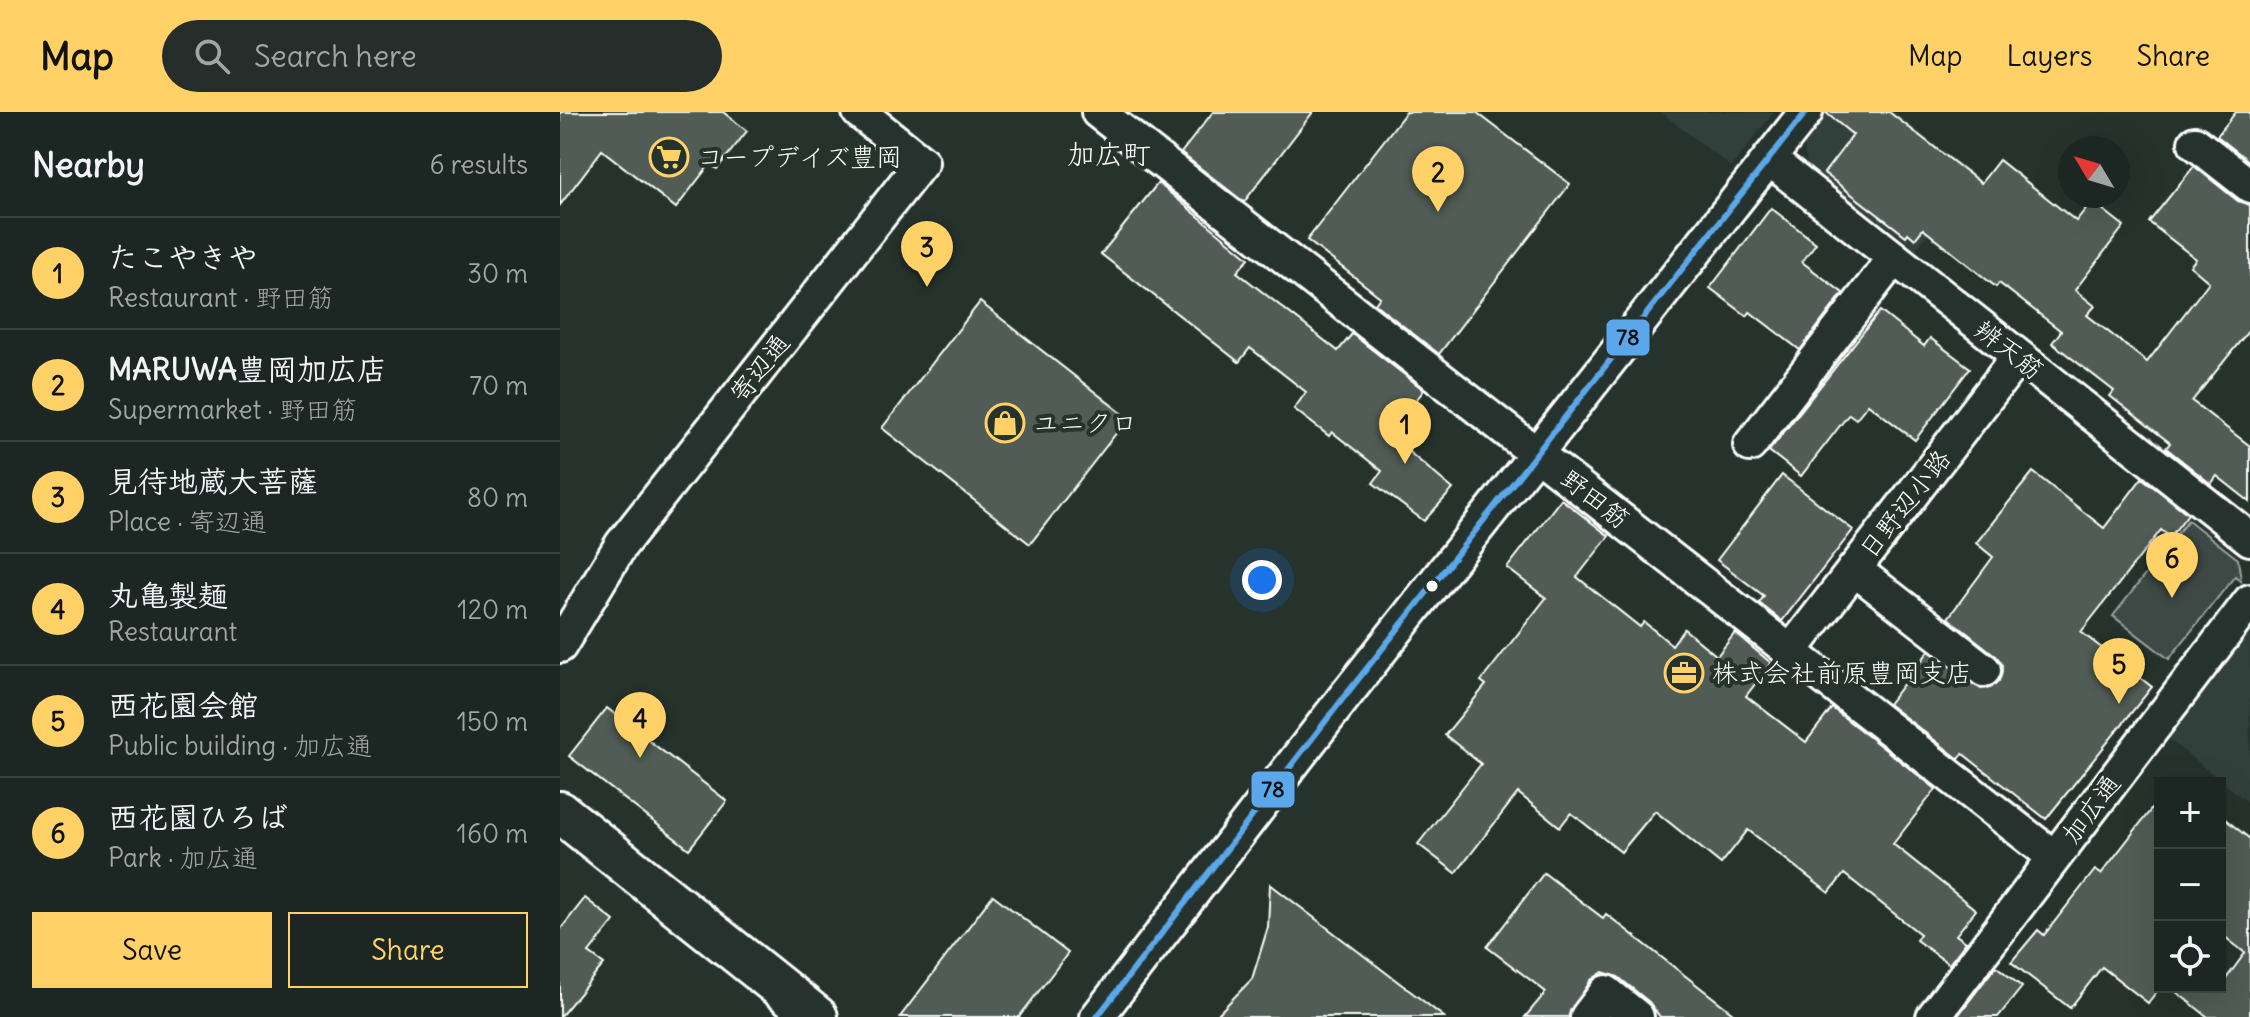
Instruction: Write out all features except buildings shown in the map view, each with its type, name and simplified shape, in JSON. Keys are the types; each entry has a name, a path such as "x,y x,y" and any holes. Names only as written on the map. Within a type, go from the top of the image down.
{"street":[{"name":"寄辺通","path":"560,646 621,545 922,162 859,112"},
{"name":"野田筋","path":"1098,112 2054,857"},
{"path":"1097,1017 1536,452 1806,112"},
{"path":"2195,143 2250,186"},
{"name":"辨天筋","path":"1769,159 2250,539"},
{"path":"1750,445 1894,258"},
{"name":"日野辺小路","path":"1791,651 2018,357"},
{"path":"1854,569 1984,670"},
{"name":"加広通","path":"1933,1017 2250,601"},
{"path":"560,812 817,1017"},
{"path":"1587,1017 1606,992 1637,1017"}],"shaded area":[{"path":"1661,112 1774,112 1731,167"},
{"path":"1829,112 1893,112 1974,175 1916,249 1807,166 1804,145"},
{"path":"2188,520 2238,559 2241,581 2235,576 2169,659 2113,616"},
{"path":"2250,630 2250,804 2226,785 2226,777 2216,777 2166,737"}],"transit line":[{"name":"78","path":"1097,1017 1345,696 1806,112"}],"place":[{"name":"コープデイズ豊岡","path":"669,157"},
{"name":"MARUWA豊岡加広店","path":"1438,212"},
{"name":"見待地蔵大菩薩","path":"927,287"},
{"name":"ユニクロ","path":"1005,423"},
{"name":"たこやきや","path":"1405,464"},
{"name":"西花園ひろば","path":"2172,598"},
{"name":"株式会社前原豊岡支店","path":"1684,673"},
{"name":"西花園会館","path":"2119,704"},
{"name":"丸亀製麺","path":"640,758"}],"district":[{"name":"加広町","path":"1109,154"}]}
